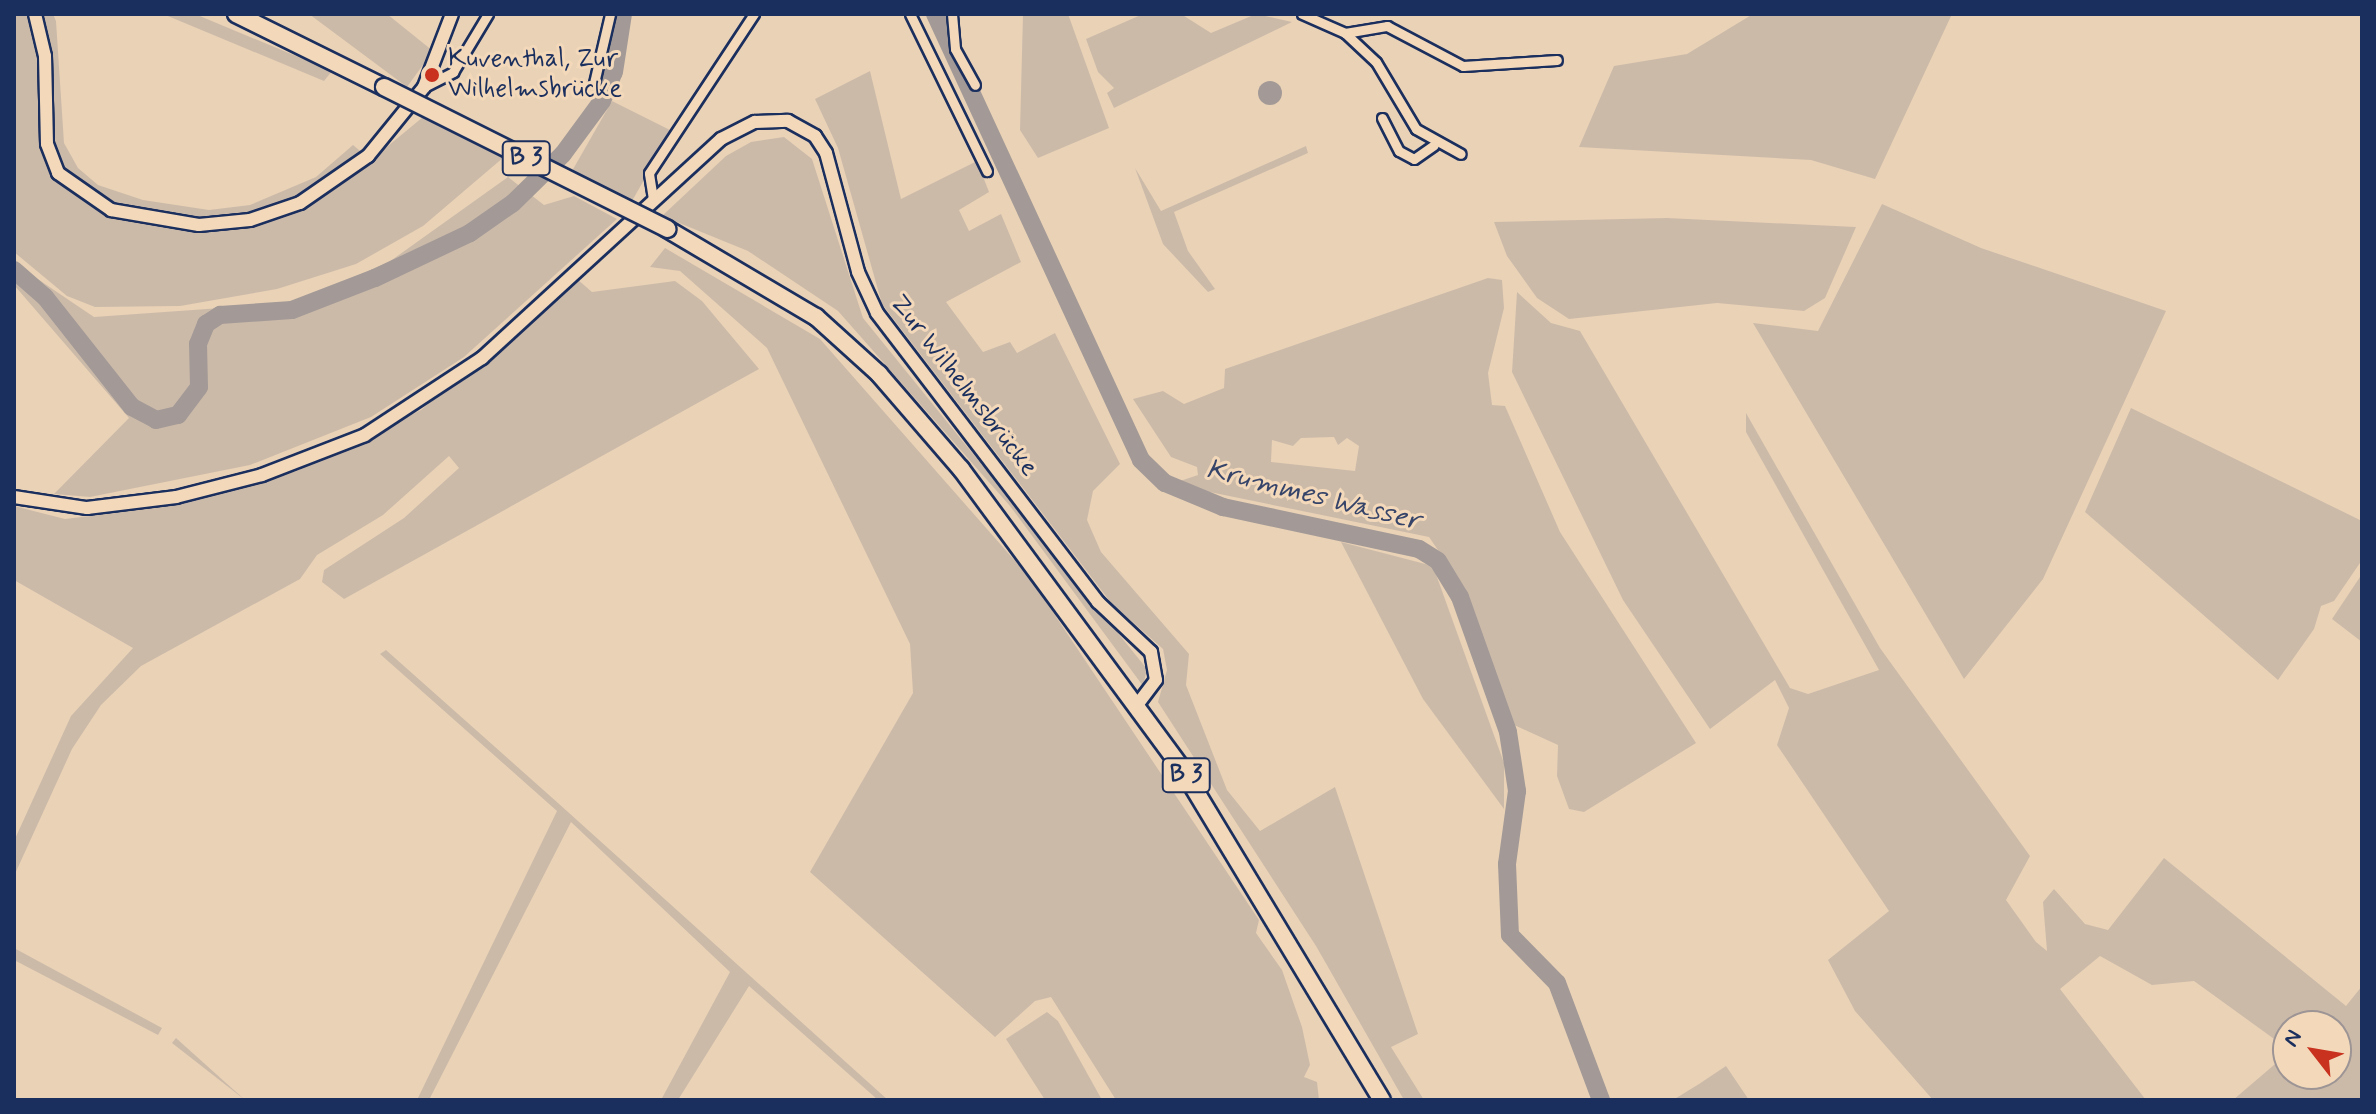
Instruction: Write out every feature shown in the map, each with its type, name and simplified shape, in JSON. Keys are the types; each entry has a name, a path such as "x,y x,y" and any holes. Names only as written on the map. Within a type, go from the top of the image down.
{"main road":[{"name":"B 3","path":"236,14 667,229 791,298 879,374 1053,586 1138,704 1285,929 1382,1100"}],"street":[{"path":"35,14 53,163 71,189 111,210 167,223 250,220 300,203 368,156 424,87 452,14"},
{"path":"424,87 453,72 488,14"},
{"path":"594,83 610,14"},
{"path":"653,199 649,173 754,14"},
{"path":"910,14 987,171"},
{"path":"952,14 955,49 975,85"},
{"path":"1302,14 1345,33 1376,62 1416,129 1434,145 1461,154"},
{"path":"1345,33 1387,26 1463,66 1557,60"},
{"path":"415,101 638,214"},
{"path":"1382,118 1399,151 1414,159 1434,145"},
{"name":"Zur Wilhelmsbrücke","path":"14,497 74,508 129,504 222,486 330,451 464,372 653,199 743,126 778,119 815,136 834,172 858,272 877,313 1098,602 1151,652 1156,680 1138,704"}],"shaded area":[{"path":"14,14 53,14 56,21 64,143 78,168 98,185 143,200 209,210 250,205 316,177 353,145 371,160 423,117 504,157 423,226 356,264 277,289 180,306 95,307 67,296 14,252"},
{"path":"163,14 195,14 332,71 324,81"},
{"path":"309,14 387,14 433,51 407,87"},
{"path":"1023,14 1068,14 1109,128 1038,158 1020,130"},
{"path":"1143,14 1181,14 1211,33 1256,14 1292,22 1114,108 1107,93 1114,88 1098,72 1086,39"},
{"path":"1753,14 1952,14 1875,179 1811,160 1579,147 1614,66 1687,54"},
{"path":"870,71 901,199 977,161 989,192 959,210 969,231 1001,214 1021,262 946,302 983,352 1010,342 1017,353 1055,333 1120,464 1093,491 1087,520 1101,552 1189,654 1186,685 1227,790 1260,831 1335,787 1418,1034 1391,1047 1424,1100 1404,1100 1316,946 1158,702 1167,670 1163,649 1112,604 882,304 838,148 815,99"},
{"path":"1270,81 1279,84 1282,93 1279,102 1270,105 1261,102 1258,93 1261,84"},
{"path":"612,101 672,131 632,201 572,171"},
{"path":"784,137 812,159 863,318 1147,669 1143,686 1010,506 838,311 748,251 662,216 726,156 751,142"},
{"path":"1306,146 1308,153 1174,212 1188,251 1215,289 1208,292 1163,244 1135,168 1161,211"},
{"path":"508,177 544,205 574,196 617,219 464,357 371,417 250,465 90,497 54,494 129,418 14,285 14,263 94,317 293,303 389,262"},
{"path":"1882,204 1981,248 2166,311 2043,579 1964,679 1753,323 1818,331"},
{"path":"1667,218 1856,227 1825,298 1804,311 1717,303 1569,319 1537,298 1507,256 1494,222"},
{"path":"665,248 820,339 1030,578 1259,920 1256,933 1282,970 1302,1027 1310,1065 1304,1077 1317,1082 1319,1100 1116,1100 1051,997 1035,1001 995,1037 810,872 913,693 910,644 767,348 680,271 650,267"},
{"path":"1488,278 1502,280 1504,308 1488,373 1492,405 1505,406 1560,532 1696,743 1584,812 1569,809 1557,776 1558,745 1512,724 1464,588 1429,537 1190,488 1180,481 1198,475 1197,467 1171,457 1133,399 1163,391 1184,404 1224,388 1225,369","holes":["1334,437 1338,445 1347,438 1359,446 1355,471 1271,462 1272,440 1293,446 1301,438"]},
{"path":"577,279 592,292 675,281 702,301 759,369 344,599 322,582 324,570 404,518 459,468 449,456 383,515 317,555 300,579 141,666 101,705 72,749 14,876 14,841 71,716 133,648 14,580 14,506 65,519 98,515 297,471 421,410"},
{"path":"1517,292 1551,323 1580,331 1790,688 1808,694 1879,670 1746,432 1746,413 1880,648 2030,856 2006,900 2036,942 2047,951 2043,902 2054,889 2085,924 2108,930 2164,858 2346,1006 2362,986 2362,1100 2233,1100 2272,1067 2272,1090 2352,1090 2352,1010 2272,1010 2272,1037 2194,981 2152,985 2100,956 2060,989 2146,1100 1933,1100 1855,1011 1828,960 1889,911 1777,745 1789,708 1775,680 1710,729 1623,600 1512,372"},
{"path":"2131,408 2362,521 2362,560 2334,601 2321,606 2314,629 2278,680 2085,512"},
{"path":"1341,542 1433,566 1504,763 1504,809 1423,699"},
{"path":"2362,574 2362,642 2332,619"},
{"path":"386,650 888,1100 878,1100 749,986 678,1100 661,1100 730,972 571,822 429,1100 417,1100 557,811 380,654"},
{"path":"14,948 162,1028 158,1035 14,960"},
{"path":"1047,1012 1058,1021 1102,1100 1045,1100 1006,1039"},
{"path":"176,1038 245,1100 172,1043"},
{"path":"1726,1066 1749,1100 1673,1100 1699,1084"}],"waterway":[{"name":"Krummes Wasser","path":"14,270 45,297 132,407 156,420 178,415 199,387 198,344 206,324 220,315 292,310 375,278 470,233 513,203 563,154 602,101 614,72 623,14"},
{"name":"Krummes Wasser","path":"935,14 1141,460 1165,483 1223,507 1419,549 1438,561 1460,597 1508,732 1517,791 1507,864 1510,935 1557,983 1601,1100"}],"place":[{"name":"Kuventhal, Zur Wilhelmsbrücke","path":"432,75"}]}
